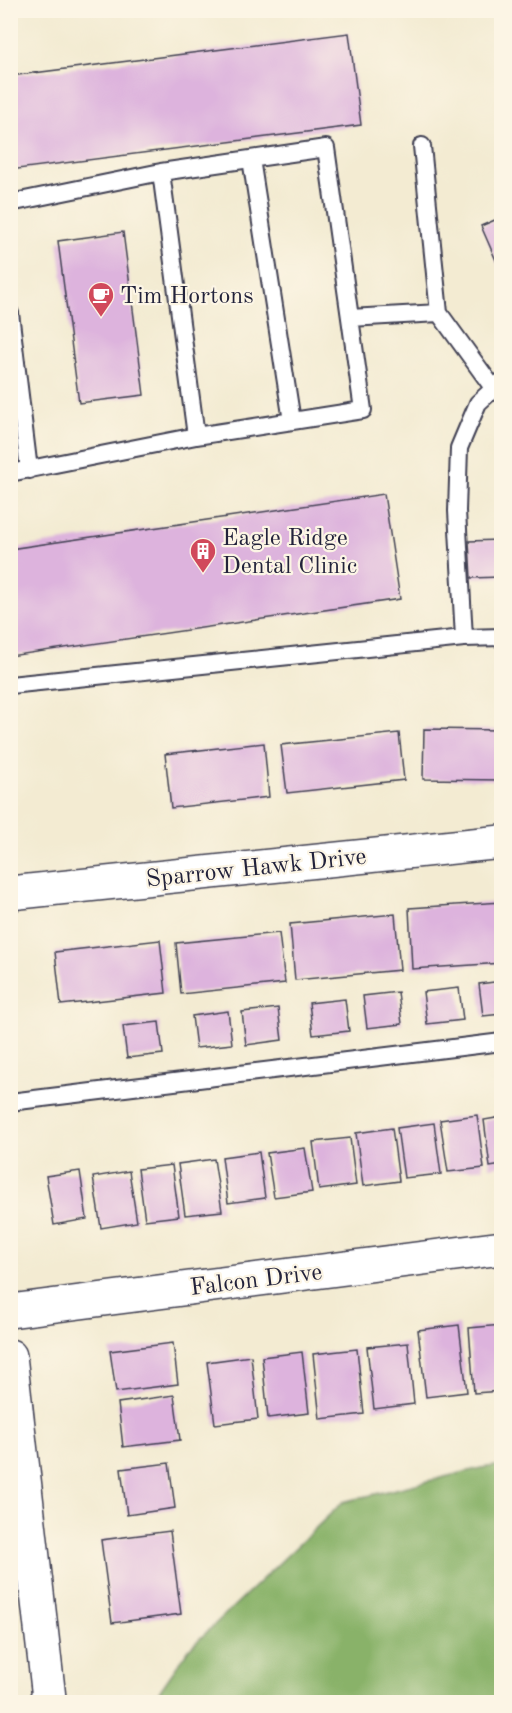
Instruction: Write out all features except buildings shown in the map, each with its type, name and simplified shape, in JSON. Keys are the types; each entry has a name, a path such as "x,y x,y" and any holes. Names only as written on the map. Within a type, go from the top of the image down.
{"street":[{"name":"Sparrow Hawk Drive","path":"10,893 501,842"},
{"name":"Falcon Drive","path":"10,1311 501,1248"},
{"path":"10,1356 49,1698 45,1702"}],"lane":[{"path":"423,146 439,313 498,385 478,403 459,448 457,511 464,638"},
{"path":"10,202 160,172 326,148 363,410 196,436 10,473"},
{"path":"251,159 292,421"},
{"path":"160,172 196,436"},
{"path":"10,313 29,470"},
{"path":"350,318 439,313"},
{"path":"10,685 464,638 501,637"},
{"path":"10,1102 501,1042"}],"green space":[{"path":"501,1465 501,1702 152,1702 189,1649 343,1502"}],"place":[{"name":"Tim Hortons","path":"101,318"},
{"name":"Eagle Ridge Dental Clinic","path":"203,574"}]}
